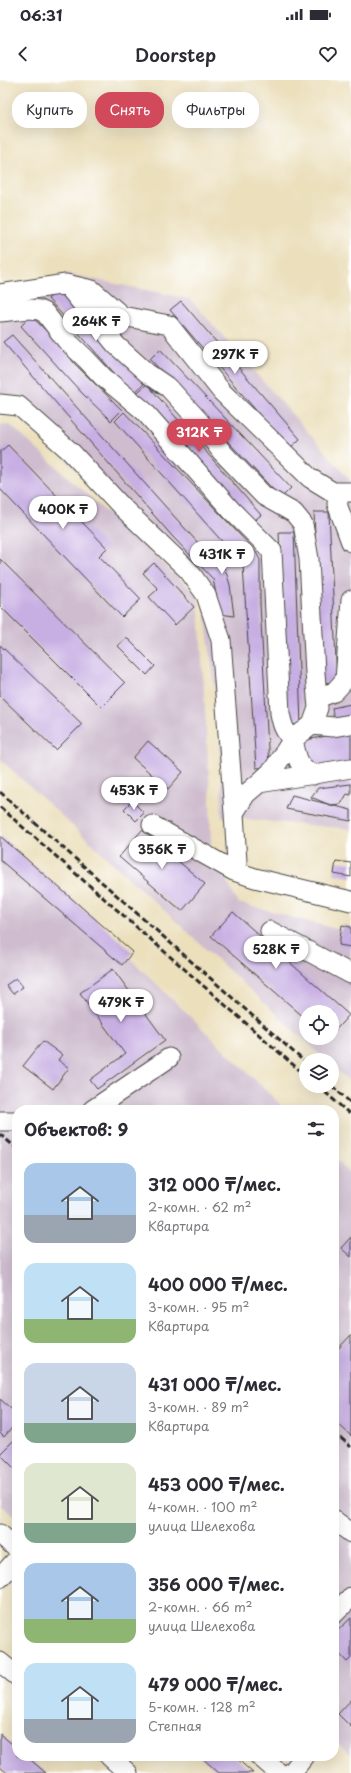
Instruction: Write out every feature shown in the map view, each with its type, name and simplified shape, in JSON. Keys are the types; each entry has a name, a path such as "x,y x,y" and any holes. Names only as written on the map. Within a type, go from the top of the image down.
{"street":[{"path":"0,294 66,284 92,290 122,316 169,325 222,392 310,478 333,492 346,492"},
{"path":"66,284 116,345 147,373 169,388 199,421 222,452 264,496 294,513 303,524 309,559 318,708 312,725 293,739 273,770 246,794 234,813"},
{"path":"0,312 30,309 39,310 45,313 66,340 103,378 144,412 231,510 272,551 280,713 282,726 287,735 293,739 296,759 302,768 313,775"},
{"path":"0,404 19,406 70,452 123,508 189,571 206,595 220,640 237,862 234,871"},
{"path":"346,492 337,504 351,542"},
{"path":"317,698 334,692 345,685 351,600"},
{"path":"312,725 333,727 351,724"},
{"path":"260,783 351,768"},
{"path":"152,825 234,871 255,878 351,901"},
{"path":"270,931 351,974"},
{"path":"99,1105 169,1058"},
{"path":"0,1121 12,1121"},
{"path":"339,1524 351,1533"},
{"path":"0,1534 12,1545"},
{"path":"0,1578 12,1565"},
{"path":"339,1609 351,1597"},
{"path":"0,1662 12,1672"},
{"path":"115,1761 128,1773"},
{"path":"265,1761 279,1773"},
{"path":"291,1773 301,1761"}],"shaded area":[{"path":"63,273 190,299 351,481 351,829 222,817 219,719 201,583 0,399 0,308"},
{"path":"9,424 198,595 210,793 211,850 238,903 351,933 351,1083 339,1072 339,1053 318,1053 310,1045 339,1045 339,1005 299,1005 299,1035 0,759 0,425"},
{"path":"0,843 106,935 281,1105 12,1105 12,1514 0,1505"},
{"path":"339,1162 351,1174 351,1754 339,1746"}],"building":[{"path":"59,289 144,384 133,394 48,299"},
{"path":"181,301 300,439 289,449 170,310"},
{"path":"31,316 55,339 75,364 122,410 111,421 81,392 21,326"},
{"path":"12,335 198,543 225,569 230,585 234,616 220,614 213,579 172,536 3,342"},
{"path":"160,349 291,488 281,498 150,359"},
{"path":"147,384 261,515 251,523 137,393"},
{"path":"124,412 256,552 260,560 260,604 269,767 256,768 243,565 115,421"},
{"path":"8,445 107,548 99,556 141,599 122,617 0,489 0,452"},
{"path":"314,512 329,512 337,682 322,683"},
{"path":"279,532 294,532 301,725 286,725"},
{"path":"0,559 125,683 101,707 0,606"},
{"path":"154,563 194,607 175,625 149,597 158,589 143,573"},
{"path":"126,637 155,666 147,675 118,646"},
{"path":"0,645 82,724 56,750 0,696"},
{"path":"351,704 351,718 334,721 332,708"},
{"path":"351,731 351,761 307,770 301,741"},
{"path":"148,741 183,772 168,789 133,758"},
{"path":"351,784 351,795 347,794 341,804 330,805 311,797 318,788"},
{"path":"292,795 351,810 351,821 286,809"},
{"path":"132,801 144,813 136,821 124,809"},
{"path":"142,830 205,884 182,911 119,857"},
{"path":"0,836 133,952 122,965 0,860"},
{"path":"336,861 351,863 351,877 334,874"},
{"path":"233,912 338,1005 299,1005 299,1013 211,936"},
{"path":"342,925 351,927 351,947 339,945"},
{"path":"113,969 165,1040 97,1089 90,1080 125,1054 80,993"},
{"path":"16,978 23,987 13,994 6,985"},
{"path":"339,1006 349,1015 339,1026"},
{"path":"43,1041 62,1055 58,1060 69,1068 53,1089 23,1066"},
{"path":"351,1237 351,1257 341,1248"},
{"path":"351,1335 351,1436 339,1425 339,1348"},
{"path":"0,1399 12,1410 12,1428 4,1437 0,1433"},
{"path":"12,1442 12,1466 0,1454"},
{"path":"351,1618 351,1658 347,1662 339,1653 339,1629"},
{"path":"351,1700 351,1727 339,1715 339,1713"},
{"path":"0,1734 12,1744 12,1761 32,1761 46,1773 7,1773 0,1767"},
{"path":"206,1761 240,1761 253,1773 219,1773"}],"railway":[{"path":"0,792 299,1057"},
{"path":"0,807 299,1070"},
{"path":"339,1092 351,1103"},
{"path":"326,1093 351,1115"},
{"path":"0,1134 12,1145"},
{"path":"339,1436 351,1447"}]}
